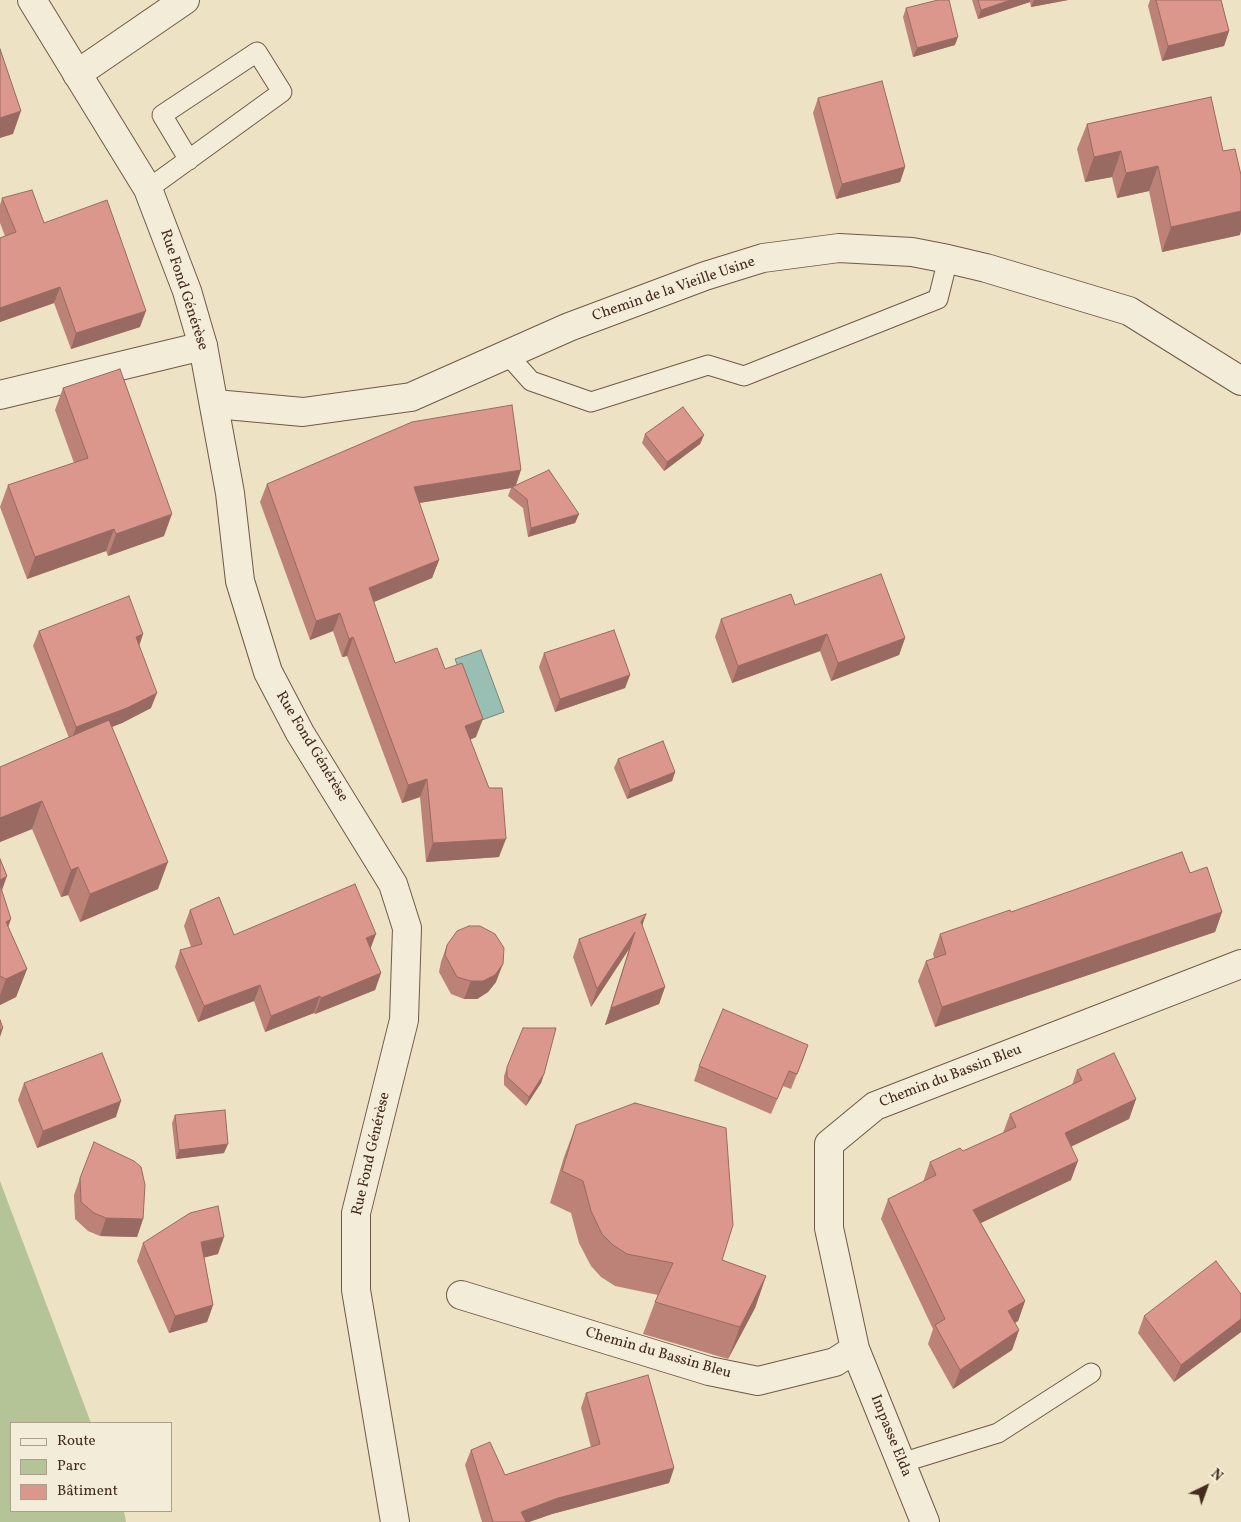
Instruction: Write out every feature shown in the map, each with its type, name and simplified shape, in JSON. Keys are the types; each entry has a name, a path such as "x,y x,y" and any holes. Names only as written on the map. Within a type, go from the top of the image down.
{"street":[{"name":"Rue Fond Générèse","path":"32,0 148,189 187,291 204,346 216,404 230,492 240,580 268,672 300,733 393,884 407,928 404,1020 356,1213 356,1290 395,1522"},
{"path":"77,74 185,0"},
{"name":"Chemin de la Vieille Usine","path":"216,404 303,412 411,398 569,327 705,276 763,258 839,248 912,252 948,259 986,268 1129,311 1241,381"},
{"path":"0,395 204,346"},
{"name":"Chemin du Bassin Bleu","path":"460,1295 709,1372 758,1381 835,1362 855,1349 829,1228 829,1144 875,1106 1241,964"},
{"name":"Impasse Elda","path":"855,1349 925,1522"}],"lane":[{"path":"148,189 189,160 282,92 257,52 162,115 189,160"},
{"path":"507,354 530,381 591,402 708,365 744,376 938,298 948,259"},
{"path":"901,1463 998,1433 1091,1373"}],"green space":[{"path":"0,1181 91,1422 10,1422 10,1512 124,1512 126,1522 0,1522"}],"water":[{"path":"481,650 504,712 479,721 455,659"}],"building":[{"path":"938,0 949,0 958,37 917,48 906,8"},
{"path":"978,0 1011,0 981,10"},
{"path":"1156,0 1221,0 1229,31 1168,46"},
{"path":"0,49 21,111 0,118"},
{"path":"882,81 905,167 842,184 818,98"},
{"path":"1211,97 1223,151 1235,149 1241,175 1241,211 1171,227 1158,166 1126,173 1121,151 1094,157 1087,124"},
{"path":"32,190 44,223 107,200 146,311 76,333 60,287 0,308 0,238 16,232 2,198"},
{"path":"120,369 172,514 116,534 114,529 35,557 8,485 88,458 63,388"},
{"path":"512,405 521,470 414,487 439,560 369,588 395,663 437,648 445,669 462,663 483,719 465,726 489,788 502,788 506,839 433,843 427,779 408,785 353,637 349,639 340,613 316,621 267,484 412,422"},
{"path":"683,407 704,435 667,462 645,434"},
{"path":"549,470 579,514 531,528 527,499 512,487"},
{"path":"881,574 905,638 838,663 827,634 738,666 721,619 791,594 795,605"},
{"path":"129,596 143,634 136,637 157,693 127,708 76,727 39,631"},
{"path":"614,630 630,675 560,699 544,653"},
{"path":"109,720 168,862 90,894 78,867 71,870 42,801 0,818 0,767"},
{"path":"663,741 675,772 630,790 618,759"},
{"path":"1182,852 1190,873 1207,867 1222,912 942,1007 926,961 946,954 940,934 1010,910 1011,912"},
{"path":"0,859 7,876 0,880"},
{"path":"355,884 376,934 366,938 381,973 271,1016 260,985 204,1006 180,950 202,944 190,910 219,897 234,935"},
{"path":"0,885 11,919 6,922 27,969 6,979 0,976"},
{"path":"646,914 641,922 665,987 611,1008 635,932 597,989 579,939"},
{"path":"469,926 480,926 495,934 504,948 503,964 495,975 483,981 471,981 457,977 445,955 447,945 457,931"},
{"path":"723,1009 808,1045 797,1074 789,1071 777,1099 699,1066"},
{"path":"523,1028 556,1028 544,1074 529,1097 507,1077 507,1067"},
{"path":"102,1053 121,1101 43,1131 24,1083"},
{"path":"1114,1053 1136,1099 1065,1133 1078,1161 973,1210 1025,1301 1008,1311 1019,1330 960,1370 935,1325 945,1319 888,1199 936,1175 930,1162 960,1148 963,1151 1016,1127 1010,1114 1082,1080 1077,1070"},
{"path":"635,1103 726,1128 733,1225 722,1260 766,1276 740,1327 655,1302 673,1263 627,1254 613,1245 602,1234 591,1211 583,1181 562,1171 576,1125"},
{"path":"225,1110 228,1144 179,1150 175,1115"},
{"path":"94,1142 134,1161 141,1167 145,1185 143,1219 106,1218 94,1213 81,1202 80,1178"},
{"path":"218,1206 224,1237 201,1242 213,1305 175,1316 143,1243 190,1213"},
{"path":"1216,1261 1241,1294 1241,1319 1181,1365 1144,1316"},
{"path":"648,1375 674,1468 558,1498 521,1512 526,1522 493,1522 471,1450 490,1442 505,1475 600,1444 586,1393"}]}
